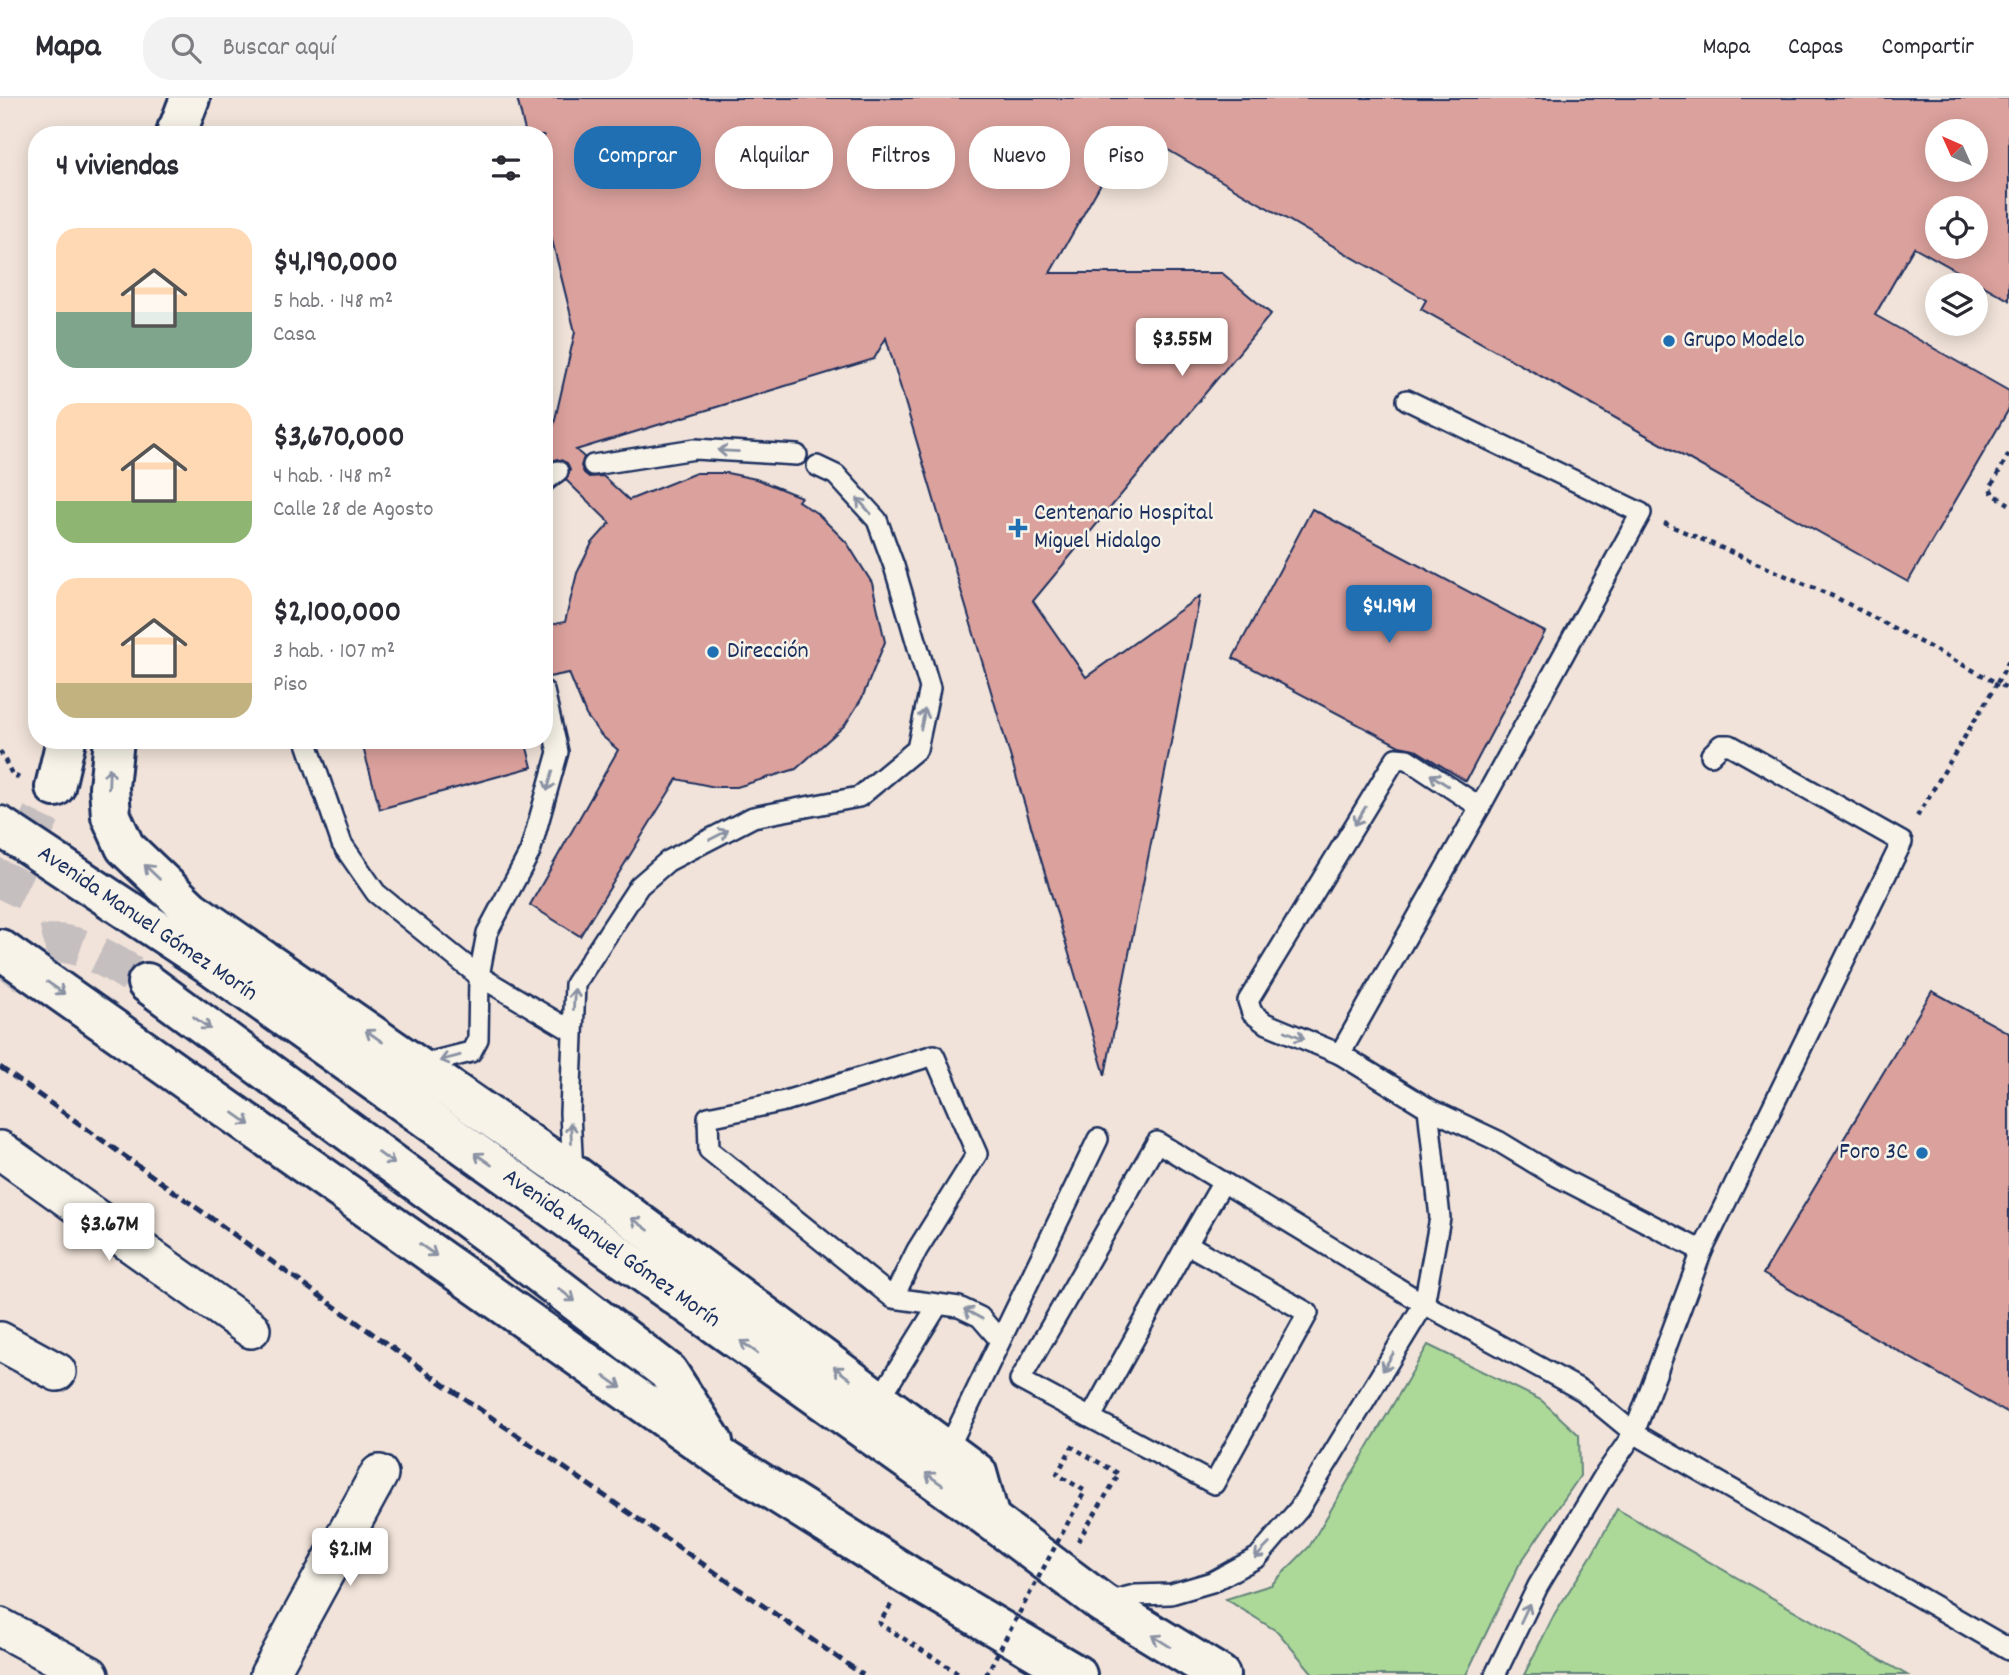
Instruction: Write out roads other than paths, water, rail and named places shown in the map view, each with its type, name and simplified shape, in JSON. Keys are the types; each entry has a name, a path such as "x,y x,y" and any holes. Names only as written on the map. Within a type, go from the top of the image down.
{"main road":[{"path":"55,787 64,749"},
{"path":"113,749 109,787 111,817 125,847 191,909 573,1174 977,1473 990,1519"},
{"name":"Avenida Manuel Gómez Morín","path":"0,826 215,968 990,1519 1102,1603 1220,1675"},
{"path":"191,909 215,968"},
{"path":"0,949 726,1461 909,1576 1077,1675"},
{"path":"148,983 488,1234 668,1372 726,1461"},
{"path":"258,999 318,998"},
{"path":"648,1276 693,1262"}],"street":[{"path":"0,1150 251,1329"},
{"path":"0,1341 57,1372"},
{"path":"270,1675 379,1474"},
{"path":"0,1627 90,1675"}],"lane":[{"path":"1340,1054 1480,807 1641,513 1407,401"},
{"path":"593,465 695,449 797,455"},
{"path":"573,1174 570,1113 575,984 639,886 668,862 753,817 859,797 917,748 930,688 894,566 877,520 836,475 817,466"},
{"path":"415,1066 471,1052 478,1039 479,976 486,933 530,852 558,752 553,730"},
{"path":"1495,1675 1538,1586 1633,1433 1702,1251 1902,842 1730,744 1721,746 1711,755"},
{"path":"309,749 342,844 376,892 479,976 572,1031"},
{"path":"1480,807 1407,759 1396,758 1248,1001 1252,1013 1265,1023 1340,1054 1428,1108 1498,1141 1551,1172 1702,1251"},
{"path":"892,1298 977,1154 934,1055 785,1101 708,1116 709,1150 892,1298 959,1307 980,1317 999,1339"},
{"path":"1102,1603 1135,1595 1171,1594 1212,1582 1258,1557 1299,1509 1424,1304 1440,1218 1428,1108"},
{"path":"947,1451 1098,1139"},
{"path":"1187,1244 1308,1313 1214,1484 1020,1380 1157,1142 1424,1304 1583,1391 1633,1433 2009,1650"},
{"path":"1091,1417 1223,1182"},
{"path":"879,1400 938,1305"}],"tunnel":[{"path":"0,900 55,787"},
{"path":"0,979 17,959 35,948 53,943 90,951 147,983"}],"railway":[{"path":"0,1067 429,1374 863,1675"}],"place":[{"name":"Grupo Modelo","path":"1669,341"},
{"name":"Centenario Hospital Miguel Hidalgo","path":"1018,528"},
{"name":"Dirección","path":"713,652"},
{"name":"Foro 3C","path":"1922,1153"}]}
